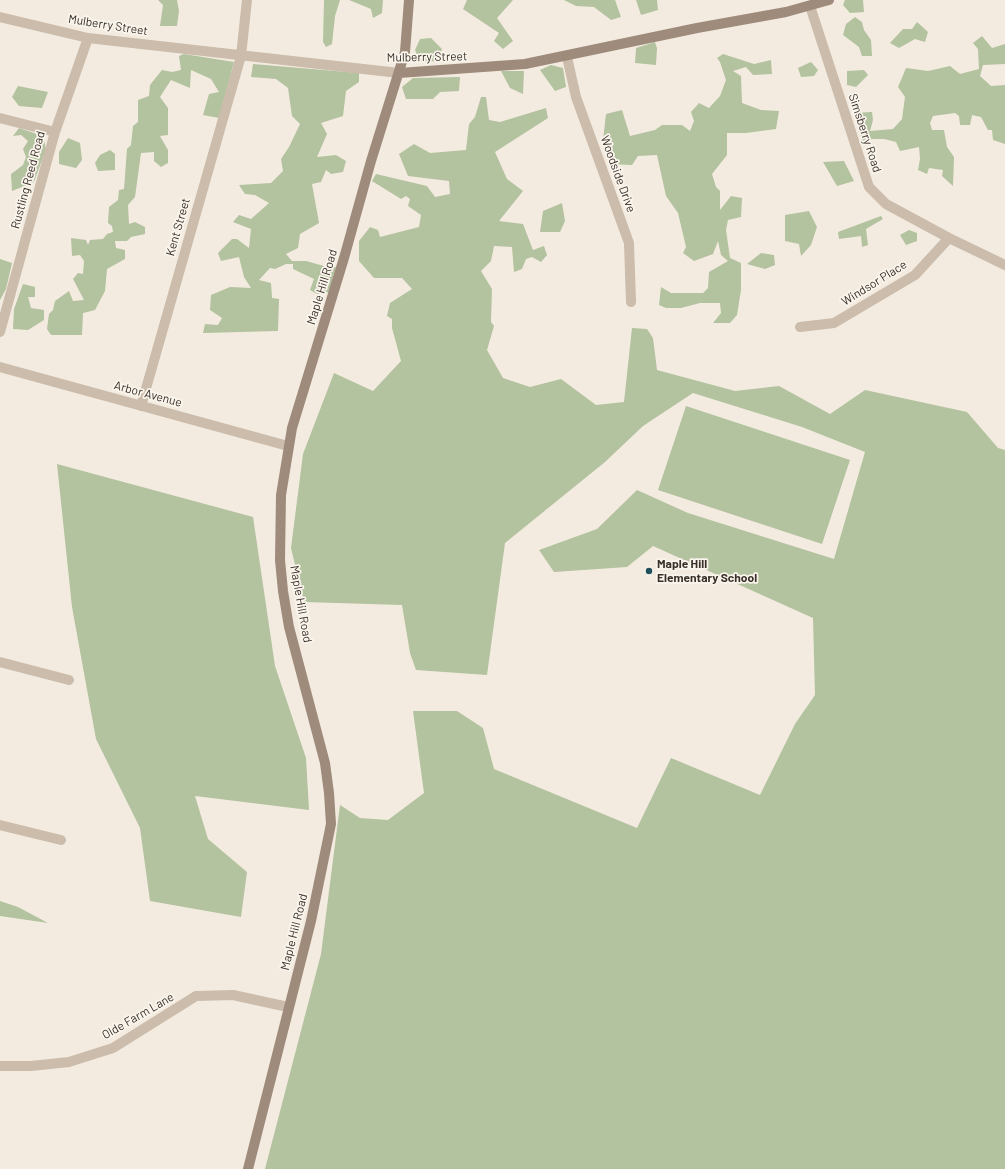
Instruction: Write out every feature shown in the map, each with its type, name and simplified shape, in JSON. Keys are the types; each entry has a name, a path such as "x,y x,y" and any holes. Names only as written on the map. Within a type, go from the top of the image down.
{"street":[{"name":"Kent Street","path":"141,406 241,56 247,0"},
{"name":"Maple Hill Road","path":"248,1169 311,921 331,824 325,763 289,627 283,591 280,560 282,494 288,446 373,154 405,52 409,0"},
{"name":"Mulberry Street","path":"0,17 88,38 399,73 503,66 567,57 810,6 829,0"},
{"name":"Simsberry Road","path":"810,6 869,187 886,204 949,238 1005,264"},
{"name":"Rustling Reed Road","path":"0,332 54,132 88,38"},
{"name":"Woodside Drive","path":"567,57 576,97 629,243 631,302"},
{"path":"0,118 54,132"},
{"name":"Windsor Place","path":"800,327 834,323 915,275 949,238"},
{"name":"Arbor Avenue","path":"0,367 288,446"},
{"path":"0,662 70,680"},
{"path":"0,825 61,840"},
{"name":"Olde Farm Lane","path":"0,1066 31,1066 70,1062 113,1048 196,996 234,995 288,1007"}],"green space":[{"path":"158,0 177,0 179,11 177,26 160,26 163,5"},
{"path":"324,0 340,0 335,16 332,44 326,47 323,42"},
{"path":"349,0 383,0 382,13 373,18 371,9"},
{"path":"467,0 513,0 497,18 513,41 503,49 494,41 499,33 463,9"},
{"path":"564,0 615,0 621,17 611,20 594,7 576,6"},
{"path":"636,0 657,0 658,10 641,15"},
{"path":"845,0 863,0 864,12 850,13 843,5"},
{"path":"855,17 862,22 864,30 871,40 872,56 862,56 859,47 843,35 846,24"},
{"path":"917,22 928,32 925,42 915,39 899,48 890,43 903,29 912,29"},
{"path":"982,36 992,48 1005,44 1005,64 983,65 980,76 991,86 1005,85 1005,144 993,140 992,130 988,130 981,117 972,115 970,125 960,125 959,116 955,113 933,116 930,123 932,130 944,130 947,147 954,157 953,186 942,176 943,170 929,168 927,174 918,170 920,159 919,147 900,151 896,142 884,139 872,139 863,143 855,113 872,112 873,120 870,131 893,129 902,119 905,97 898,87 906,68 928,71 950,66 960,74 979,69 978,49 973,43"},
{"path":"431,38 442,49 438,61 420,62 415,50 420,39"},
{"path":"655,42 657,48 656,65 635,63 636,48"},
{"path":"184,54 234,62 219,118 203,115 209,94 219,92 211,79 191,70 190,88 171,80 160,97 168,108 168,135 160,136 168,150 168,163 161,167 154,161 154,152 141,153 135,197 128,205 129,224 135,222 145,227 145,234 131,237 127,241 115,241 116,248 125,250 125,259 107,269 105,291 95,310 83,313 82,335 51,335 47,329 49,314 53,310 55,301 69,291 73,301 84,300 73,279 78,273 83,274 84,261 80,255 72,256 71,238 86,240 88,245 90,240 103,239 107,234 113,232 112,226 108,223 109,207 118,200 119,190 124,189 127,149 131,145 133,126 138,122 138,100 149,96 150,85 162,70 172,72 181,70 179,56"},
{"path":"723,54 754,64 771,60 772,74 753,75 746,67 733,71 741,76 742,103 761,110 779,111 776,129 746,133 727,133 727,155 712,174 716,187 720,191 720,210 731,196 742,198 741,217 728,220 726,230 730,258 741,263 741,290 737,315 730,323 713,323 721,313 720,303 700,303 681,308 666,308 659,305 661,287 671,293 703,293 708,288 709,272 728,261 721,255 718,241 713,254 694,261 683,253 686,247 678,213 666,196 657,155 638,156 632,165 610,164 603,140 606,114 622,110 630,136 655,130 662,125 682,125 690,131 694,121 691,112 699,103 709,108 720,96 726,80 720,62 717,58"},
{"path":"811,62 818,70 814,76 801,77 798,68"},
{"path":"253,64 359,73 359,82 346,91 343,116 321,123 327,134 317,157 336,155 346,161 343,172 331,174 326,170 321,182 312,184 319,223 300,234 298,248 286,254 292,261 306,261 324,266 336,267 329,292 317,294 310,290 314,279 293,269 293,264 286,264 275,269 270,268 259,280 271,283 272,298 279,299 278,331 203,333 205,324 218,325 222,318 210,310 211,295 230,287 251,288 244,277 239,257 221,261 218,253 232,239 237,239 249,248 251,229 233,222 239,215 251,219 269,203 255,195 245,194 239,185 271,183 283,171 281,159 289,147 300,124 292,116 288,88 276,79 251,77"},
{"path":"551,65 563,68 566,87 555,91 540,70"},
{"path":"864,70 868,75 856,87 847,85 847,71"},
{"path":"501,71 524,71 523,94 510,88"},
{"path":"460,77 459,91 440,92 433,99 406,99 402,87 413,78"},
{"path":"18,86 48,92 42,108 19,106 12,97"},
{"path":"481,97 486,97 489,120 500,122 546,108 548,118 495,152 507,179 523,191 499,221 523,224 533,250 544,246 547,255 541,262 532,257 526,259 522,269 514,272 512,247 494,246 491,261 481,271 492,289 491,322 494,326 487,350 503,378 530,387 561,379 596,405 624,402 632,328 647,329 653,338 657,370 735,391 779,386 830,414 865,390 967,412 998,448 1005,450 1005,1169 265,1169 321,954 340,805 360,818 388,820 424,793 413,711 457,711 483,728 494,769 637,828 671,758 760,795 795,724 815,695 813,618 653,546 627,567 554,572 539,550 597,529 637,490 688,513 834,559 865,452 802,427 693,393 643,426 605,462 505,543 487,675 416,670 410,653 402,605 304,602 291,548 303,454 334,373 373,391 401,361 392,328 392,319 387,316 390,303 412,289 402,278 374,278 359,261 359,241 370,227 378,230 380,237 419,227 421,215 408,206 410,199 406,196 401,199 372,181 376,174 427,186 435,197 450,194 449,181 408,176 399,154 414,144 430,153 466,150 469,124 475,117"},
{"path":"19,128 43,136 46,149 34,182 12,191 11,174 23,165 26,157 23,149 28,141 21,135 13,136"},
{"path":"68,138 80,143 82,160 76,168 59,164 59,152"},
{"path":"110,150 115,154 115,170 98,171 95,163 100,155"},
{"path":"844,161 854,181 837,186 823,162"},
{"path":"562,203 565,221 560,232 540,232 543,211"},
{"path":"809,211 817,227 811,245 801,256 799,244 785,241 785,215"},
{"path":"881,216 883,219 866,229 868,245 862,247 861,236 839,239 838,232"},
{"path":"909,230 917,233 917,241 906,245 900,235"},
{"path":"761,253 774,255 775,265 765,269 747,264"},
{"path":"0,259 12,263 6,289 0,300"},
{"path":"23,284 35,287 35,297 28,297 31,308 44,310 44,320 28,330 13,329 14,309"},
{"path":"686,406 850,460 822,544 658,490"},
{"path":"57,464 253,517 275,666 306,758 309,810 195,796 208,839 247,872 241,917 150,901 140,828 96,739 72,607"},
{"path":"0,901 18,907 48,923 0,916"}],"place":[{"name":"Maple Hill Elementary School","path":"649,571"}]}
